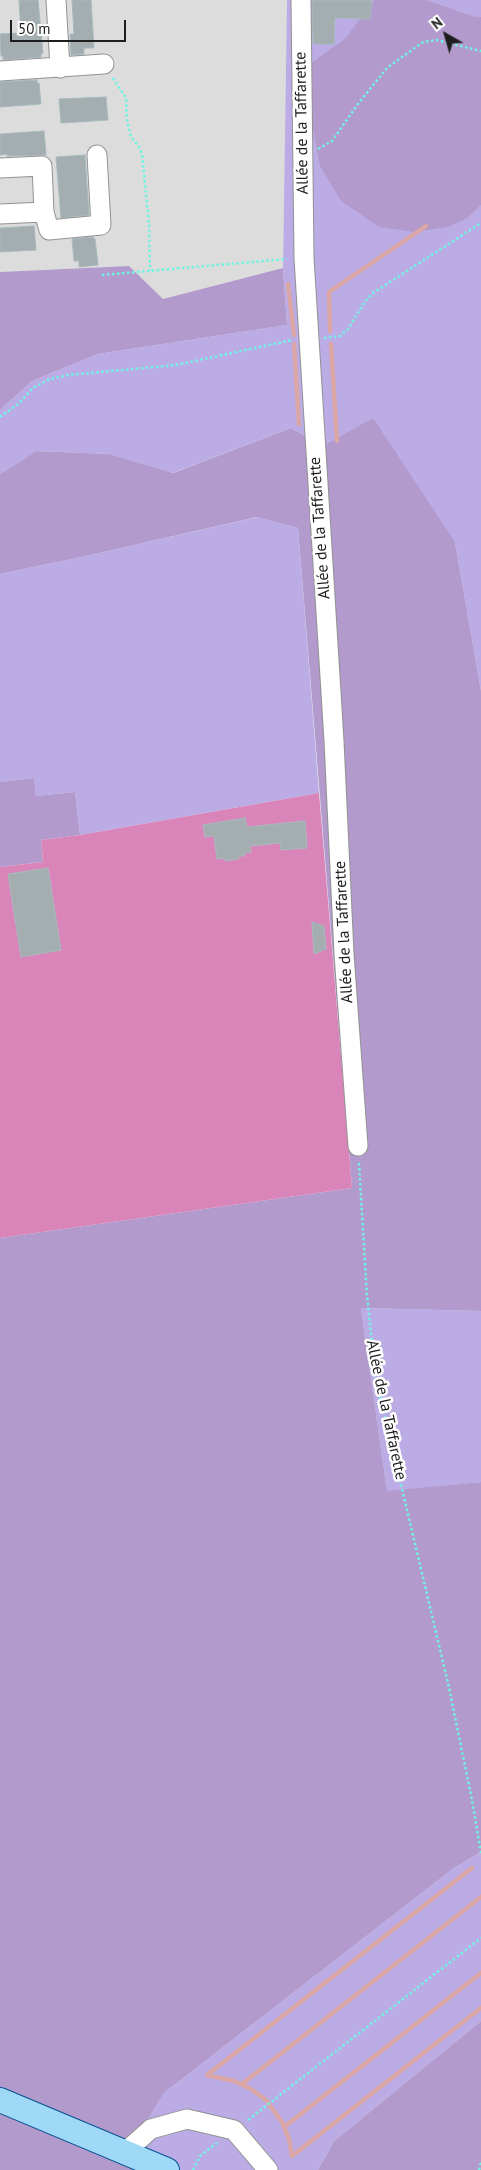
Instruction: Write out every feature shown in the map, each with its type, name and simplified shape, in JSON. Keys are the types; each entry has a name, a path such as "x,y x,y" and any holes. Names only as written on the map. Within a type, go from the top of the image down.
{"main road":[{"path":"0,2100 168,2170"}],"street":[{"path":"56,0 60,68"},
{"name":"Allée de la Taffarette","path":"301,0 304,258 334,741 344,954 358,1146"},
{"path":"0,71 104,64"},
{"path":"0,168 42,166 44,212 49,230 101,225 97,155"},
{"path":"0,214 44,212"},
{"path":"125,2152 152,2129 187,2119 234,2130 268,2170"}],"path":[{"path":"303,159 332,141 387,68 424,42 437,40 481,51"},
{"path":"104,64 126,98 127,120 131,137 138,145 142,154 149,224 150,271"},
{"path":"0,417 18,404 33,388 50,379 68,375 176,365 284,340 340,336 348,329 364,304 373,294 481,223"},
{"path":"102,275 304,258"},
{"name":"Allée de la Taffarette","path":"358,1146 367,1304 376,1379 446,1674 474,1809 481,1853"},
{"path":"265,2107 481,1938"},
{"path":"479,2170 481,2162"}],"shaded area":[{"path":"0,0 287,0 283,268 163,299 129,266 0,272"},
{"path":"287,0 481,0 481,691 455,542 323,446 291,428 172,473 110,454 38,451 0,474 0,410 32,381 98,354 287,325 283,268"},
{"path":"374,0 426,0 475,17 481,17 481,205 466,219 448,227 414,232 379,227 341,201 320,166 312,124 291,84 301,70 345,39"},
{"path":"129,266 163,299 283,268 287,325 98,354 32,381 0,410 0,272"},
{"path":"373,418 455,542 481,691 481,1311 361,1308 387,1491 481,1482 481,1852 454,1868 164,2093 123,2161 142,2170 0,2170 0,1238 352,1188 298,528 257,517 0,574 0,474 37,451 110,454 173,473 291,428 323,446"},
{"path":"258,517 298,528 319,793 80,835 75,792 36,796 34,778 0,782 0,574"},
{"path":"34,778 36,796 75,792 80,835 41,840 43,862 0,867 0,782"},
{"path":"319,793 352,1188 0,1238 0,867 43,862 41,840 80,835"},
{"path":"361,1308 481,1311 481,1482 387,1492"},
{"path":"481,1852 481,2021 334,2141 318,2170 142,2170 123,2161 164,2093 454,1868"},
{"path":"481,2021 481,2170 318,2170 334,2141"}],"building":[{"path":"19,0 38,0 43,53 41,57 3,60 3,56 1,56 0,34 21,33"},
{"path":"72,0 91,0 94,48 84,48 84,54 71,55 70,34 74,34"},
{"path":"312,0 372,0 370,19 335,18 334,44 313,44"},
{"path":"37,80 41,104 0,107 0,82"},
{"path":"106,97 108,120 61,123 59,99"},
{"path":"44,131 46,155 0,155 0,134"},
{"path":"85,155 89,215 61,218 56,157"},
{"path":"34,226 36,250 0,252 0,228"},
{"path":"92,237 95,239 98,265 79,267 79,261 74,261 72,239"},
{"path":"245,818 247,827 305,821 307,848 281,850 280,843 250,846 251,852 244,853 245,856 238,856 239,859 225,861 225,858 217,859 214,836 205,837 203,825"},
{"path":"48,868 61,950 21,957 8,874"},
{"path":"312,922 324,926 326,949 314,954"}],"waterway":[{"path":"330,331 329,292 426,226"},
{"path":"288,284 294,335"},
{"path":"294,344 299,424"},
{"path":"331,344 337,441"},
{"path":"472,1868 207,2075 234,2081 251,2089 266,2100 282,2122 289,2139 292,2156 481,2008"},
{"path":"242,2084 481,1897"},
{"path":"284,2127 481,1973"}]}
